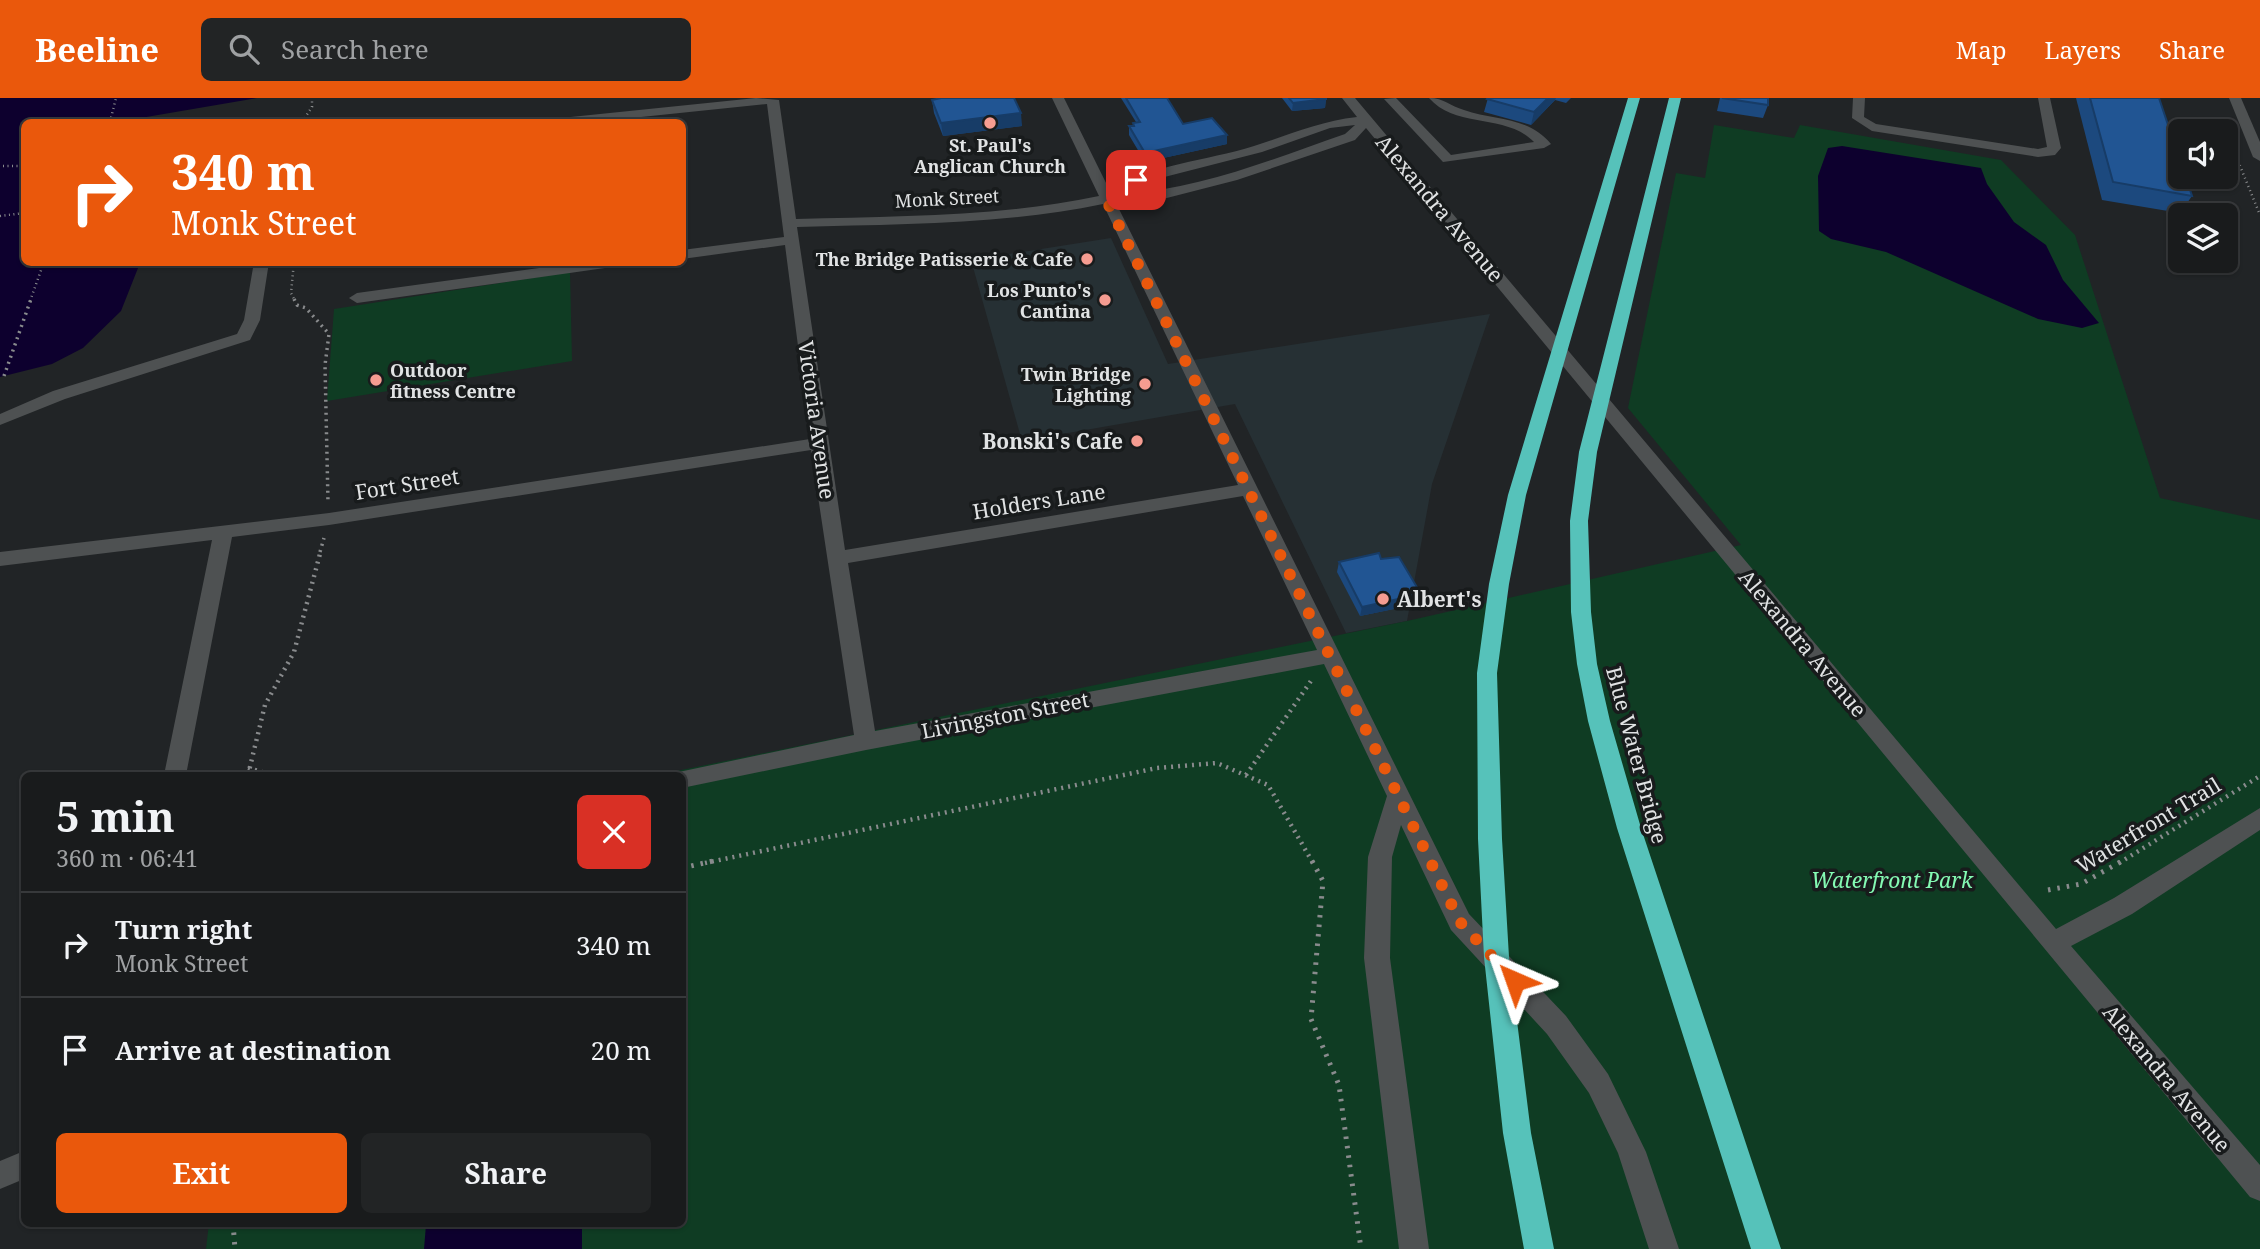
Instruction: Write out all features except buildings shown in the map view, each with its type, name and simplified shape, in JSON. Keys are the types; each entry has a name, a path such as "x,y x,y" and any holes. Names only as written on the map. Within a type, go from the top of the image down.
{"highway":[{"path":"1539,1249 1516,1125 1493,936 1487,677 1503,558 1517,495 1634,98"},
{"name":"Blue Water Bridge","path":"1675,98 1588,452 1578,521 1581,612 1587,664 1599,721 1629,828 1766,1249"}],"street":[{"path":"1058,98 1460,922 1547,1015 1585,1063 1619,1125 1647,1188 1664,1249"},
{"path":"1363,107 1392,99 1448,159 1544,144 1528,129 1451,110 1435,98"},
{"path":"1859,98 1858,118 1872,127 2038,153 2050,152 2054,148 2044,98"},
{"path":"2235,98 2260,157"},
{"path":"589,119 772,99"},
{"name":"Victoria Avenue","path":"772,99 819,443 866,741"},
{"name":"Monk Street","path":"1106,199 1136,180 1275,143 1328,124 1363,107"},
{"name":"Monk Street","path":"789,223 966,218 1062,208 1106,199 1159,196 1225,179 1350,137 1363,107"},
{"name":"Alexandra Avenue","path":"1363,107 2053,943 2260,1187"},
{"path":"1275,143 1292,158"},
{"path":"1206,163 1225,179"},
{"path":"686,253 792,240"},
{"path":"0,420 59,395 244,337 252,320 261,266"},
{"path":"357,298 591,266"},
{"name":"Fort Street","path":"0,559 329,519 819,443"},
{"name":"Holders Lane","path":"837,558 1248,489"},
{"path":"176,772 223,533"},
{"name":"Livingston Street","path":"686,778 866,741 1329,655"},
{"path":"1398,796 1380,857 1377,958 1414,1249"},
{"path":"2053,943 2123,906 2260,818"},
{"path":"0,1175 21,1166"}],"path":[{"path":"111,119 116,98"},
{"path":"304,119 312,107 312,98"},
{"path":"4,166 21,166"},
{"path":"0,216 21,213"},
{"path":"4,376 43,266"},
{"path":"248,772 265,705 294,652 329,519 325,365 329,334 306,308 297,305 291,293 294,266"},
{"path":"1246,775 1329,655"},
{"path":"686,867 1157,768 1217,763 1268,785 1323,881 1311,1019 1339,1084 1361,1249"},
{"path":"248,768 262,772"},
{"name":"Waterfront Trail","path":"2048,890 2081,884 2100,874 2260,776"},
{"path":"233,1227 235,1249"}],"shaded area":[{"path":"0,98 257,98 134,119 21,119 21,266 139,266 121,311 83,348 52,364 0,377"},
{"path":"1842,146 1981,168 1987,184 2014,222 2046,245 2063,280 2099,323 2082,328 2038,319 1886,252 1831,239 1819,231 1818,176 1828,148"},
{"path":"1111,238 1168,364 1490,314 1432,484 1407,621 1346,633 1235,404 1022,441 971,260"},
{"path":"426,1227 582,1227 582,1249 424,1249"}],"green space":[{"name":"Waterfront Park","path":"1714,125 1794,138 1800,125 2001,160 2075,235 2160,498 2260,520 2260,1249 206,1249 209,1227 686,1227 686,772 672,772 1407,621 1741,545 1628,408 1676,173 1705,178"},
{"path":"570,272 572,361 327,401 334,309"}],"place":[{"name":"St. Paul's Anglican Church","path":"990,123"},
{"name":"The Bridge Patisserie & Cafe","path":"1087,259"},
{"name":"Los Punto's Cantina","path":"1105,300"},
{"name":"Outdoor fitness Centre","path":"376,380"},
{"name":"Twin Bridge Lighting","path":"1145,384"},
{"name":"Bonski's Cafe","path":"1137,441"},
{"name":"Albert's","path":"1383,599"}],"route":[{"path":"1136,180 1106,199 1460,922 1515,981"}]}
